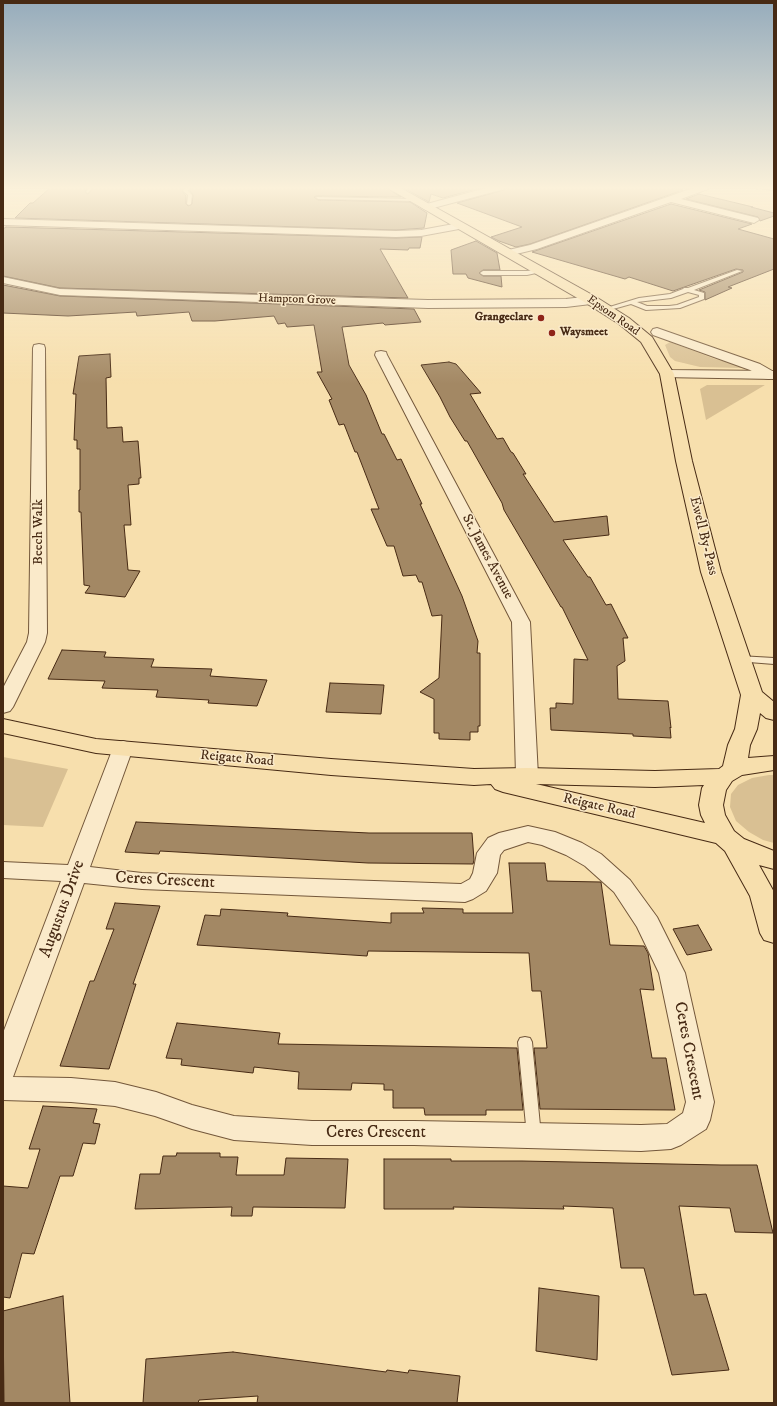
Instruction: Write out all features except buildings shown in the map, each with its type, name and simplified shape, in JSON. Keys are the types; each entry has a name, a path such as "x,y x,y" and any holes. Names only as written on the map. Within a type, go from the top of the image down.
{"highway":[{"name":"Epsom Road","path":"508,253 606,309 647,340 667,374"},
{"name":"Ewell By-Pass","path":"667,374 684,461 709,565 752,695 746,729 729,773 714,788 711,804 713,815 730,840 763,896 774,933"},
{"path":"752,695 774,713"},
{"name":"Reigate Road","path":"3,726 96,746 331,767 474,777 527,776 655,779 729,773"},
{"path":"729,773 747,766 774,763"},
{"name":"Reigate Road","path":"474,777 730,840"},
{"path":"730,840 761,857 774,860"}],"street":[{"name":"Hampton Grove","path":"3,280 60,292 428,304 566,303 591,300"},
{"name":"Epsom Road","path":"657,332 755,367 771,375"},
{"name":"Beech Walk","path":"3,708 36,642 39,623 39,348"},
{"name":"St. James Avenue","path":"381,355 521,622 527,776"},
{"name":"Epsom Road","path":"667,374 771,375"},
{"name":"Augustus Drive","path":"3,1069 123,748"},
{"name":"Ceres Crescent","path":"3,870 76,874 142,881 465,893 478,885 485,873 489,853 496,844 507,838 528,834 547,838 574,849 593,860 622,886 648,923 672,973 700,1102 696,1120 671,1136 641,1138 414,1133 312,1133 234,1128 192,1117 156,1104 114,1094 71,1090 3,1088"}],"lane":[{"path":"484,273 527,273 539,270"},
{"path":"606,309 631,302 671,296 739,270"},
{"path":"631,302 646,308 669,308 678,307 702,298 702,294 686,289"},
{"path":"739,659 774,661"},
{"path":"525,1042 534,1136"}],"shaded area":[{"path":"670,342 715,359 740,365 742,368 700,367 675,361 670,357 665,345"},
{"path":"707,385 765,385 706,420 700,389"},
{"path":"3,757 68,769 43,827 3,825"},
{"path":"774,775 774,843 763,840 749,832 736,821 730,807 731,794 738,785 752,778"}],"place":[{"name":"Grangeclare","path":"541,318"},
{"name":"Waysmeet","path":"552,333"}]}
